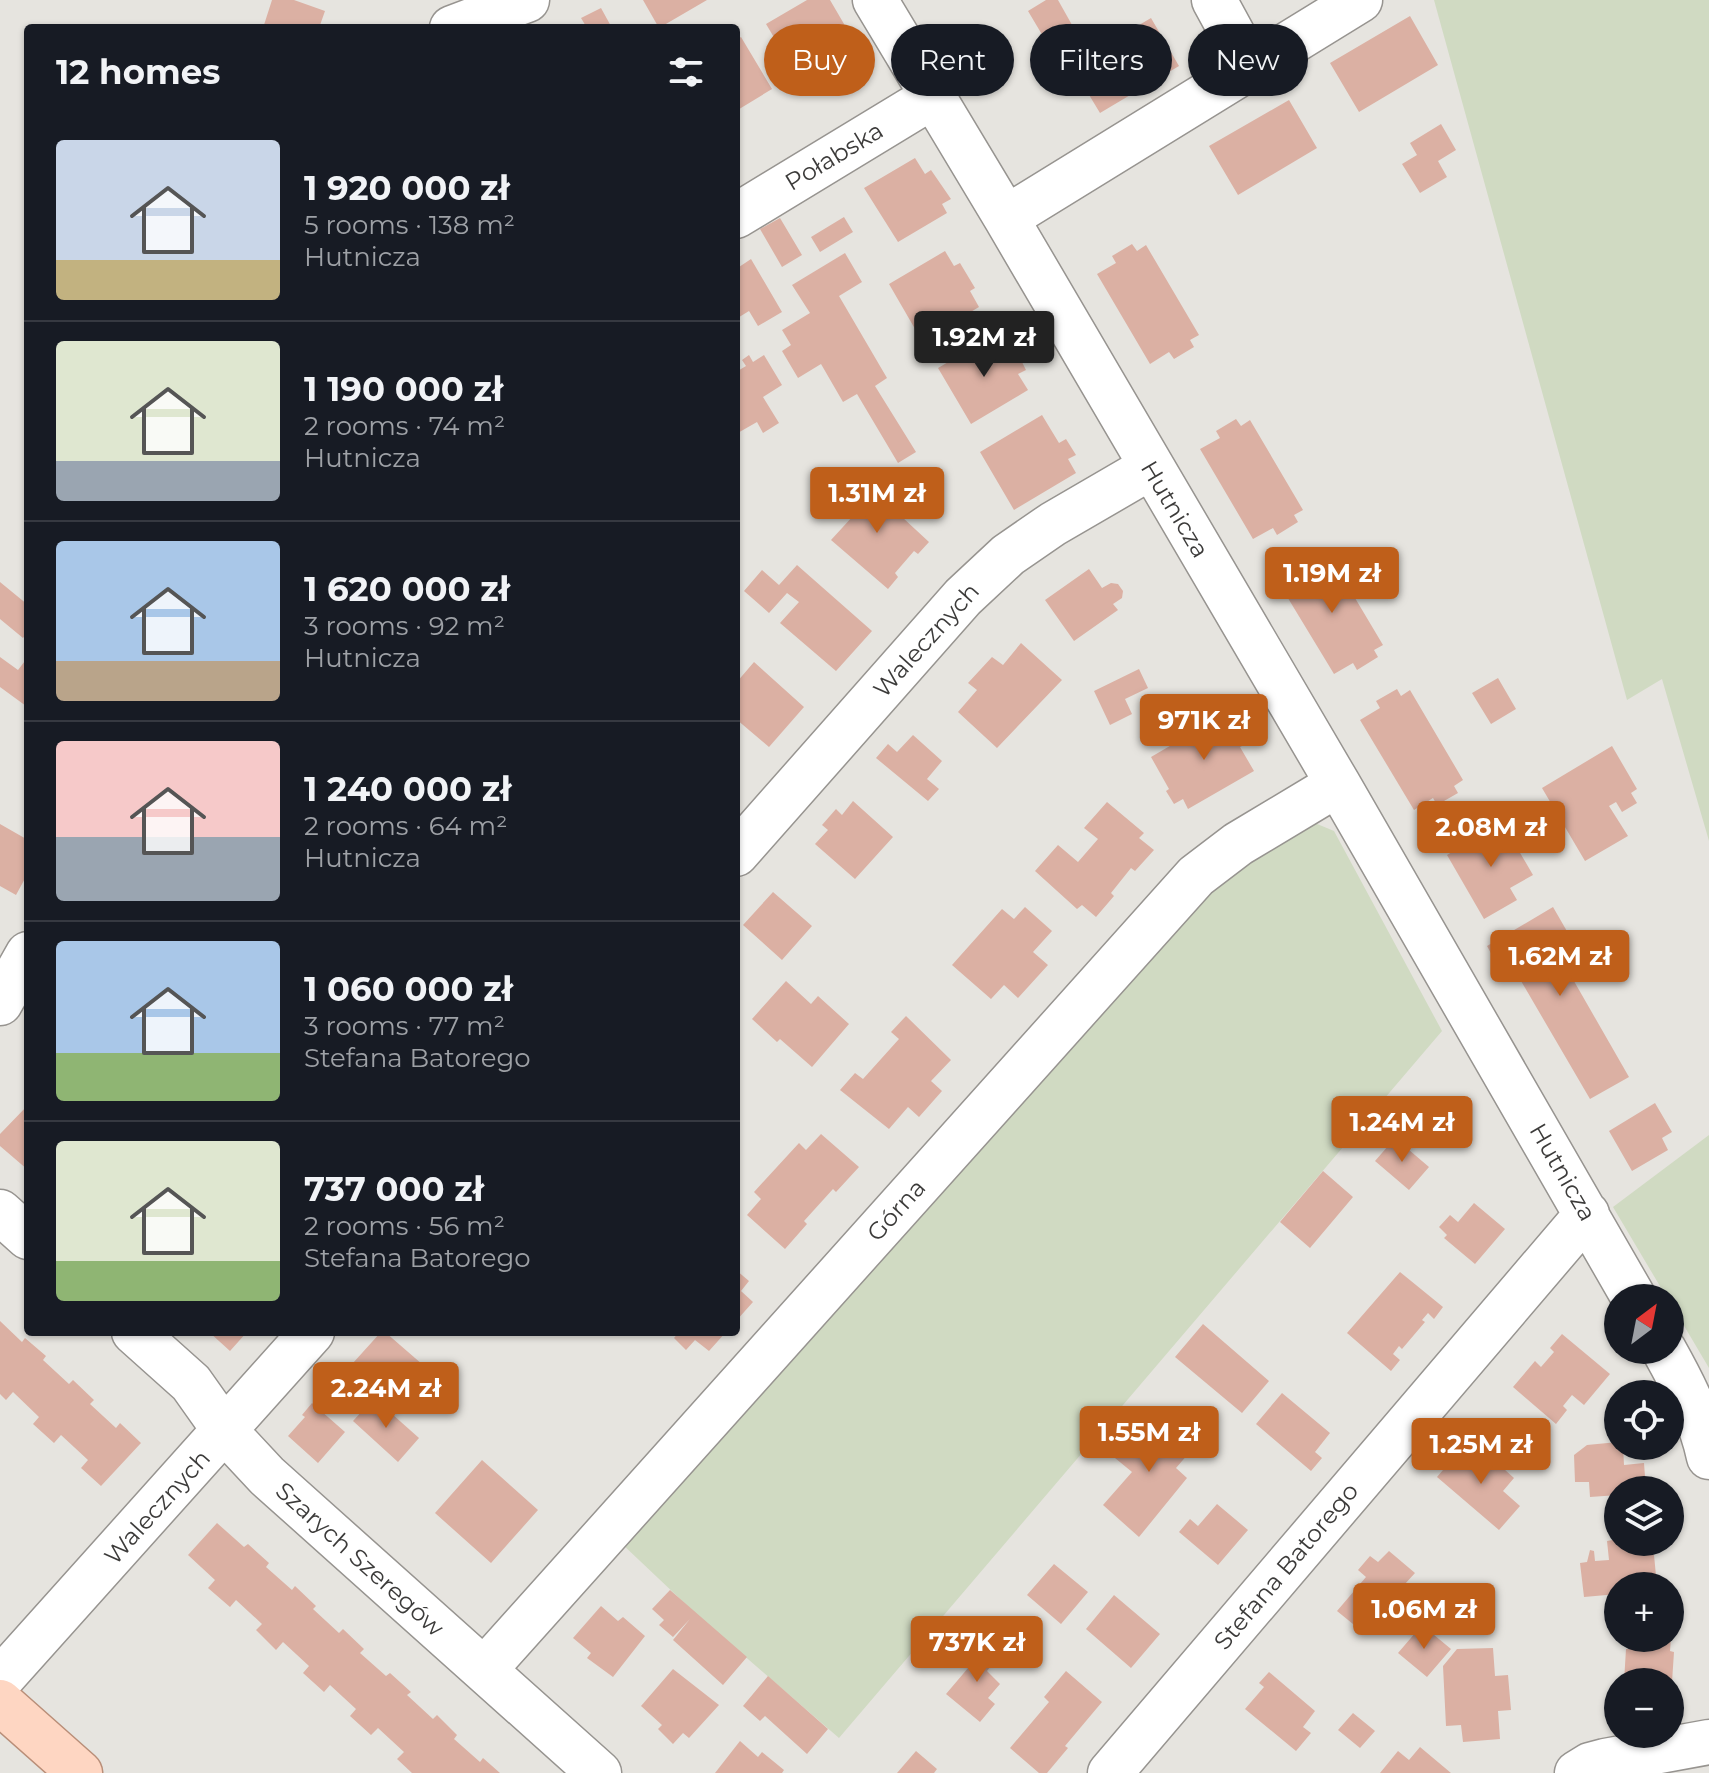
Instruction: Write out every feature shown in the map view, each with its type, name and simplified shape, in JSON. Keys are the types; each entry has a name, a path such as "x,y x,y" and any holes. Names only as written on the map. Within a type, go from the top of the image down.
{"main road":[{"path":"0,1702 80,1773"}],"street":[{"path":"463,24 527,0"},
{"name":"Hutnicza","path":"875,0 1338,784 1626,1284"},
{"path":"1214,0 1227,24"},
{"path":"1308,32 1360,0"},
{"path":"1006,218 1205,96"},
{"name":"Połabska","path":"740,214 932,97"},
{"name":"Walecznych","path":"740,849 963,597 1008,555 1053,524 1151,467"},
{"name":"Górna","path":"484,1670 1196,876 1238,844 1338,784"},
{"path":"0,1003 24,961"},
{"path":"0,1212 24,1233"},
{"name":"Stefana Batorego","path":"1110,1773 1587,1214"},
{"name":"Szarych Szeregów","path":"138,1336 191,1383 225,1431 267,1476 599,1773"},
{"name":"Walecznych","path":"0,1680 308,1336"},
{"path":"1672,1364 1686,1389 1709,1457"},
{"path":"1577,1773 1605,1761 1709,1742"}],"green space":[{"path":"1434,0 1709,0 1709,841 1662,679 1627,700"},
{"path":"1310,821 1334,831 1442,1031 839,1738 695,1613 621,1543 1217,878"},
{"path":"1709,1135 1709,1368 1684,1326 1684,1284 1659,1284 1613,1207"}],"building":[{"path":"272,0 294,0 325,11 320,24 264,24"},
{"path":"643,0 707,0 666,24 657,24"},
{"path":"807,0 830,0 844,24 766,24"},
{"path":"1046,0 1058,0 1072,24 1036,24 1028,11"},
{"path":"601,8 610,24 585,24 581,18"},
{"path":"1410,16 1438,65 1359,112 1330,63"},
{"path":"1151,18 1154,24 1141,24"},
{"path":"741,37 764,76 764,94 740,109"},
{"path":"1172,54 1179,66 1172,70"},
{"path":"1090,96 1129,96 1100,113"},
{"path":"1289,100 1317,148 1238,195 1209,146"},
{"path":"1441,124 1456,150 1438,161 1447,177 1420,193 1402,164 1417,155 1410,143"},
{"path":"915,158 925,174 931,170 951,199 942,204 947,213 898,242 864,188"},
{"path":"844,217 853,232 820,252 811,237"},
{"path":"780,218 802,255 782,267 760,229"},
{"path":"1132,244 1137,251 1146,245 1199,335 1190,340 1194,347 1174,359 1169,352 1150,364 1097,274 1116,263 1112,256"},
{"path":"945,251 954,266 960,263 975,288 970,291 979,307 922,341 889,284"},
{"path":"845,253 862,282 839,296 887,378 875,386 916,452 898,463 857,394 843,402 821,364 798,378 782,351 791,345 782,330 810,313 792,285"},
{"path":"751,259 782,312 758,326 749,311 740,317 740,266"},
{"path":"996,334 1011,360 1019,356 1026,370 1018,374 1028,390 971,424 938,368"},
{"path":"749,355 753,362 764,355 782,385 763,397 779,423 763,433 757,422 740,432 740,370 746,366 742,360"},
{"path":"1042,415 1059,443 1066,439 1076,455 1068,459 1076,473 1014,510 980,452"},
{"path":"1236,419 1241,426 1250,420 1303,510 1294,515 1298,522 1277,535 1273,528 1253,539 1200,449 1220,438 1216,431"},
{"path":"862,480 929,542 918,554 914,551 895,573 898,577 888,589 831,540 853,516 841,505"},
{"path":"1316,554 1321,561 1330,556 1383,645 1374,650 1378,657 1357,670 1353,663 1334,674 1280,585 1300,573 1296,566"},
{"path":"797,565 872,631 836,671 780,623 799,602 787,593 769,613 744,591 762,570 779,585"},
{"path":"1089,569 1102,588 1111,583 1118,584 1123,591 1122,598 1113,604 1118,610 1074,641 1045,600"},
{"path":"0,582 24,602 24,637 0,619"},
{"path":"1021,643 1062,680 997,748 958,712 977,690 968,683 992,657 1003,665"},
{"path":"0,657 18,670 24,662 24,705 0,687"},
{"path":"754,662 804,707 769,747 740,722 740,678"},
{"path":"1139,669 1148,688 1125,699 1132,714 1110,725 1094,691"},
{"path":"1498,678 1516,709 1491,724 1472,693"},
{"path":"1397,689 1401,696 1410,690 1463,780 1454,786 1458,793 1437,805 1433,798 1414,810 1360,720 1380,708 1376,701"},
{"path":"1228,712 1246,744 1240,747 1254,771 1188,809 1183,799 1174,804 1151,757"},
{"path":"913,735 942,761 927,779 939,789 928,801 876,758 888,744 897,752"},
{"path":"1612,746 1637,789 1631,793 1637,803 1622,812 1616,802 1609,806 1628,836 1585,861 1542,788"},
{"path":"853,801 893,837 855,879 815,844 828,830 822,825 836,809 842,815"},
{"path":"1107,802 1144,833 1139,838 1154,850 1135,871 1131,868 1111,893 1114,896 1096,917 1082,905 1077,909 1035,871 1058,845 1078,862 1098,839 1084,828"},
{"path":"1502,822 1533,875 1510,888 1517,900 1484,919 1447,855"},
{"path":"0,824 24,838 24,880 16,895 0,886"},
{"path":"773,892 812,926 782,960 743,925"},
{"path":"1025,907 1052,931 1033,952 1048,965 1018,998 1004,985 991,999 952,965 1002,909 1014,919"},
{"path":"1553,907 1579,952 1563,962 1629,1077 1590,1099 1514,969 1503,975 1487,946"},
{"path":"786,981 811,1004 818,996 849,1024 812,1067 752,1019"},
{"path":"906,1016 951,1060 931,1081 942,1091 919,1117 908,1107 889,1129 840,1090 855,1073 863,1079 899,1039 891,1032"},
{"path":"1655,1103 1672,1132 1662,1138 1668,1150 1632,1171 1609,1131"},
{"path":"24,1109 24,1167 0,1146 0,1134"},
{"path":"821,1134 859,1167 836,1192 833,1189 804,1221 807,1224 785,1249 747,1215 761,1199 754,1192 799,1143 806,1150"},
{"path":"1395,1138 1429,1167 1409,1190 1375,1161"},
{"path":"1323,1171 1353,1197 1310,1248 1280,1222"},
{"path":"1474,1203 1505,1229 1475,1264 1444,1238 1447,1235 1439,1227 1450,1215 1458,1222"},
{"path":"1400,1272 1443,1307 1434,1319 1428,1313 1422,1320 1425,1322 1402,1349 1399,1346 1393,1354 1400,1360 1391,1371 1347,1333"},
{"path":"740,1273 749,1281 741,1291 753,1302 740,1317"},
{"path":"0,1321 22,1342 25,1338 46,1356 43,1360 69,1384 73,1380 94,1400 90,1404 116,1428 120,1423 141,1443 101,1486 81,1468 88,1460 61,1435 54,1443 33,1424 39,1417 13,1392 6,1400 0,1394"},
{"path":"1203,1324 1269,1381 1242,1413 1175,1357"},
{"path":"1562,1334 1610,1374 1584,1405 1572,1395 1563,1406 1567,1410 1556,1424 1513,1387 1535,1361 1541,1367 1554,1352 1550,1348"},
{"path":"213,1336 243,1336 230,1351"},
{"path":"377,1336 390,1336 430,1371 399,1405 353,1363"},
{"path":"722,1336 709,1351 695,1340 686,1350 674,1338"},
{"path":"1282,1393 1330,1433 1315,1452 1322,1458 1311,1471 1256,1424"},
{"path":"374,1398 419,1438 398,1462 353,1421"},
{"path":"312,1403 345,1432 318,1463 288,1436 305,1417 302,1415"},
{"path":"1155,1412 1195,1446 1176,1468 1187,1478 1139,1537 1103,1505 1132,1472 1115,1458"},
{"path":"1604,1443 1604,1460 1624,1460 1624,1465 1644,1463 1645,1476 1604,1476 1604,1496 1590,1497 1589,1482 1575,1482 1574,1455 1587,1445"},
{"path":"1461,1449 1477,1462 1485,1452 1514,1478 1503,1491 1520,1506 1499,1530 1437,1477"},
{"path":"482,1460 538,1510 491,1563 435,1513"},
{"path":"1217,1504 1248,1530 1218,1565 1179,1532 1190,1519 1198,1526"},
{"path":"217,1523 244,1547 248,1544 269,1563 266,1567 292,1590 295,1586 316,1606 313,1609 339,1633 343,1629 364,1649 360,1653 386,1676 390,1673 411,1692 407,1695 433,1719 437,1715 457,1735 454,1739 480,1762 483,1758 500,1773 412,1773 397,1759 404,1752 378,1728 371,1735 350,1716 356,1709 330,1685 324,1692 303,1673 309,1666 283,1642 276,1650 256,1630 262,1624 236,1600 230,1607 208,1588 215,1580 188,1555"},
{"path":"1590,1550 1594,1551 1595,1561 1609,1560 1609,1556 1654,1556 1656,1572 1604,1572 1604,1595 1584,1597 1580,1563 1587,1562"},
{"path":"1389,1551 1415,1573 1404,1585 1417,1595 1395,1621 1382,1612 1364,1633 1337,1611 1366,1577 1358,1570 1370,1556 1378,1562"},
{"path":"1054,1564 1088,1592 1061,1624 1027,1595"},
{"path":"670,1590 747,1657 723,1685 673,1640 690,1619 673,1637 659,1625 664,1620 652,1609"},
{"path":"1114,1595 1160,1634 1131,1668 1086,1629"},
{"path":"601,1606 618,1621 623,1617 645,1636 613,1677 587,1658 591,1653 573,1638"},
{"path":"1422,1625 1451,1649 1427,1677 1398,1653"},
{"path":"991,1641 1003,1651 987,1671 1000,1684 988,1698 995,1704 980,1722 946,1694"},
{"path":"1493,1648 1495,1676 1508,1675 1511,1710 1498,1711 1500,1739 1463,1742 1461,1725 1446,1726 1443,1666 1457,1649"},
{"path":"1626,1652 1674,1652 1673,1668 1625,1668"},
{"path":"673,1669 719,1705 689,1738 683,1733 673,1744 658,1729 662,1725 641,1706"},
{"path":"1066,1671 1102,1702 1047,1773 1039,1773 1010,1748 1049,1702 1044,1697"},
{"path":"1269,1672 1315,1711 1303,1727 1311,1733 1296,1751 1245,1709 1264,1687 1259,1683"},
{"path":"768,1676 828,1729 807,1754 765,1716 760,1721 743,1706"},
{"path":"1353,1713 1375,1731 1360,1748 1338,1730"},
{"path":"740,1741 758,1757 762,1752 784,1770 782,1773 715,1773"},
{"path":"1420,1747 1451,1773 1380,1773 1398,1751 1409,1760"},
{"path":"916,1751 937,1769 934,1773 897,1773"}]}
